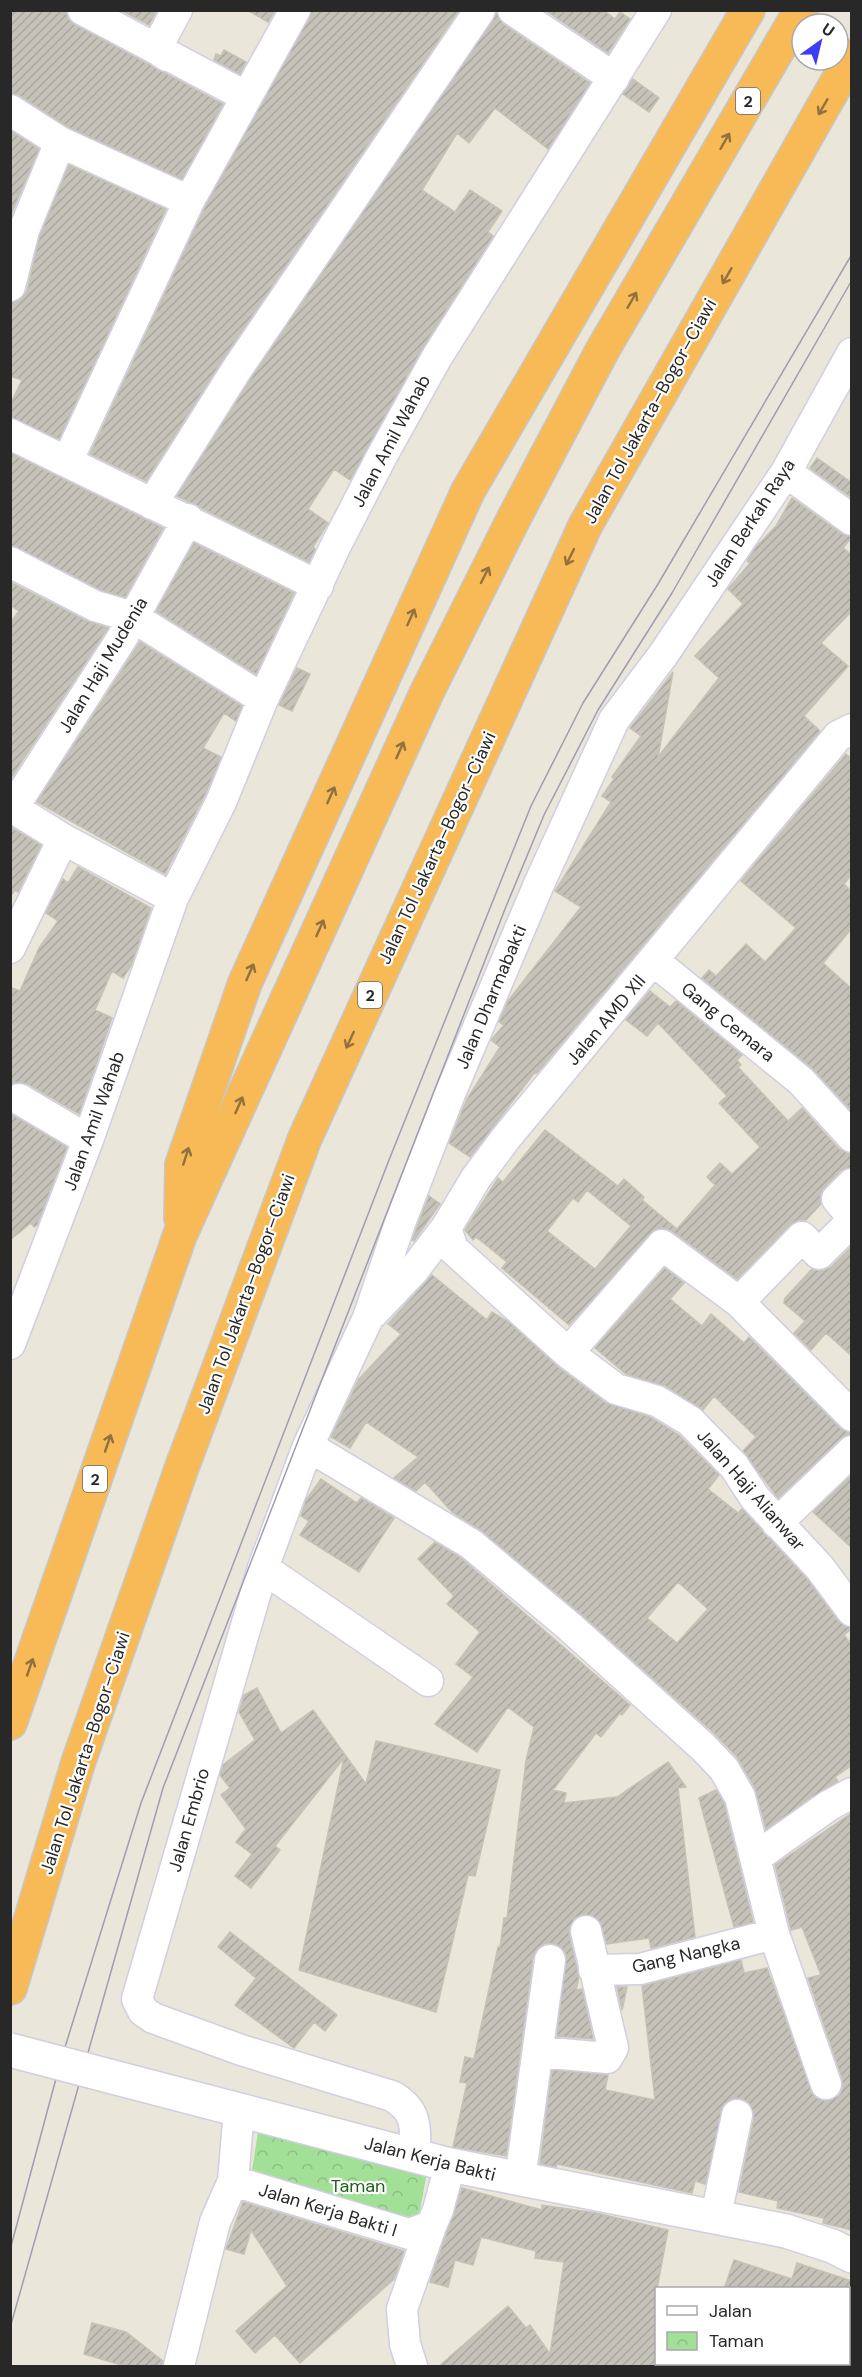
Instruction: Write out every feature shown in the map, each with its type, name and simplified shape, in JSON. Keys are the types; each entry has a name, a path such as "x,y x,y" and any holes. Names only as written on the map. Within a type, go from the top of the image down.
{"highway":[{"path":"180,1235 182,1165 245,983 468,491 748,10"},
{"name":"2","path":"10,1723 180,1235 427,692 514,518 602,351 801,10"},
{"name":"Jalan Tol Jakarta–Bogor–Ciawi","path":"10,1988 78,1763 182,1467 305,1138 585,526 852,56"}],"street":[{"path":"83,10 247,97"},
{"path":"167,56 161,52 158,45 177,10"},
{"path":"67,462 189,201 295,10"},
{"path":"152,504 237,369 480,10"},
{"path":"513,10 614,78"},
{"name":"Jalan Amil Wahab","path":"10,1344 88,1140 173,898 221,802 262,699 383,454 437,357 656,10"},
{"path":"10,110 60,142 189,201"},
{"path":"10,286 24,230 60,142"},
{"name":"Jalan Berkah Raya","path":"637,687 663,655 786,472 852,353"},
{"path":"10,434 152,504 188,519 318,586"},
{"path":"786,472 852,520"},
{"name":"Jalan Haji Mudenia","path":"12,807 134,617 188,519"},
{"path":"10,562 95,606 134,617 262,699"},
{"name":"Jalan Dharmabakti","path":"368,1318 372,1300 408,1202 492,992 614,720 637,687"},
{"name":"Jalan AMD XII","path":"368,1318 413,1271 446,1228 476,1178 506,1138 838,736 852,729"},
{"path":"12,807 63,839 173,898"},
{"path":"10,948 63,839"},
{"name":"Gang Cemara","path":"654,961 801,1082 852,1137"},
{"path":"19,1099 88,1140"},
{"path":"739,1302 802,1237 819,1254 852,1219 837,1199 852,1184"},
{"name":"Jalan Haji Alianwar","path":"446,1228 453,1249 568,1353 616,1389 657,1401 690,1421 734,1466 755,1498 820,1568 852,1611"},
{"path":"568,1353 662,1245 739,1302 852,1416"},
{"name":"Jalan Embrio","path":"368,1318 308,1446 263,1568 137,1999 143,2011 153,2018 242,2050 392,2096 407,2105 413,2117 415,2156"},
{"path":"308,1446 471,1544 570,1627 703,1747 724,1769 740,1797 774,1934 826,2084"},
{"path":"777,1523 852,1451"},
{"path":"263,1568 428,1680"},
{"path":"755,1858 828,1806 852,1793"},
{"path":"538,2052 607,2058 611,2054 613,2048 586,1930"},
{"name":"Gang Nangka","path":"594,1970 640,1969 774,1934"},
{"path":"520,2180 550,1960"},
{"name":"Jalan Kerja Bakti","path":"10,2050 450,2165 786,2231 832,2246 852,2256"},
{"path":"178,2367 215,2222 233,2181 239,2110"},
{"path":"716,2216 736,2115"},
{"path":"412,2367 405,2344 402,2309 438,2210 450,2165"},
{"name":"Jalan Kerja Bakti I","path":"233,2181 405,2234 431,2226"}],"green space":[{"name":"Taman","path":"258,2132 427,2172 418,2221 302,2192 252,2170"}],"building":[{"path":"10,10 66,10 68,19 75,25 223,104 182,179 68,127 19,95 10,93"},
{"path":"121,10 157,10 149,25"},
{"path":"247,10 275,10 268,22"},
{"path":"312,10 459,10 223,359 146,481 90,454 204,209"},
{"path":"545,10 603,10 615,19 620,12 630,19 608,53"},
{"path":"497,13 503,24 590,83 548,149 495,108 469,143 457,133 422,190 455,212 470,190 502,211 488,232 493,236 422,349 350,480 334,469 308,509 328,523 313,547 315,549 309,562 177,496 251,378"},
{"path":"224,50 246,62 240,74 214,60 216,54 221,56"},
{"path":"633,79 659,98 649,112 623,94"},
{"path":"10,132 39,149 10,217"},
{"path":"69,165 166,209 59,439 10,417 10,405 22,380 10,376 10,303 22,298 27,291 40,235"},
{"path":"10,453 163,528 125,597 101,590 10,545"},
{"path":"817,458 852,483 852,498 810,468"},
{"path":"792,498 842,534 852,537 843,548 852,555 852,611 821,643 848,666 804,716 820,731 537,1073 535,1072 470,1157 449,1143 467,1099 500,1047 491,1040 504,1025 499,1022 508,1001 581,907 555,891 611,802 602,796 614,779 612,777 641,736 630,728 673,672 658,757 719,678 695,656 743,604 728,589 750,563 747,561 755,548 776,526"},
{"path":"194,543 294,593 256,674 156,611"},
{"path":"10,582 87,621 108,628 10,780 10,623 19,611 10,605"},
{"path":"140,642 242,706 236,721 224,713 203,748 221,757 205,795 165,874 37,802"},
{"path":"297,668 310,674 292,711 279,705"},
{"path":"846,754 852,759 852,874 844,884 852,892 852,928 823,963 852,989 852,1111 812,1068 702,978 709,970 716,976 746,944 765,962 796,928 741,881"},
{"path":"10,827 41,845 18,892 15,890 10,897"},
{"path":"78,867 151,908 131,966 123,978 112,971 95,1010 112,1018 79,1114 28,1084 19,1082 10,1084 10,987 20,991 39,948 58,921 46,913 47,910 63,879 68,883"},
{"path":"650,991 670,1007 676,1001 742,1055 737,1060 741,1065 738,1067 788,1121 802,1108 839,1149 852,1154 852,1167 840,1171 825,1187 820,1195 821,1204 806,1220 798,1220 790,1225 737,1279 672,1231 664,1228 655,1229 569,1325 502,1268 507,1262 476,1237 473,1240 465,1230 498,1178 503,1182 545,1130 618,1186 624,1179 644,1197 642,1200 677,1229 715,1185 707,1177 720,1163 732,1174 760,1147 719,1103 727,1096 658,1023 647,1036 626,1020","holes":["587,1190 631,1226 595,1269 547,1231 573,1198 578,1202"]},
{"path":"10,1114 67,1147 37,1225 34,1227 31,1223 10,1240"},
{"path":"429,1196 440,1204 414,1241 412,1240"},
{"path":"852,1246 852,1356 826,1333 811,1350 794,1333 805,1321 784,1303 785,1298 812,1269 823,1271 831,1267"},
{"path":"665,1268 684,1283 670,1299 702,1326 711,1314 744,1343 749,1337 840,1428 852,1433 840,1439 778,1498 743,1451 756,1437 714,1396 703,1410 666,1386 626,1374 595,1348"},
{"path":"432,1275 487,1320 492,1312 510,1323 558,1367 606,1403 650,1417 679,1435 719,1475 708,1489 738,1513 742,1509 807,1579 838,1621 852,1628 844,1635 852,1645 852,1765 835,1777 838,1781 766,1829 755,1788 737,1757 715,1734 581,1614 482,1531 452,1512 425,1482 416,1491 394,1478 418,1457 366,1422 350,1448 331,1437 359,1379 401,1334 388,1324","holes":["678,1582 708,1609 677,1643 647,1618"]},
{"path":"852,1475 852,1548 813,1512"},
{"path":"321,1479 357,1503 361,1498 394,1518 359,1572 300,1535 309,1521 301,1516 306,1500"},
{"path":"435,1542 461,1558 630,1705 622,1715 620,1713 601,1737 596,1733 553,1790 566,1793 564,1803 617,1797 668,1762 686,1787 678,1788 695,1937 651,1948 649,1938 607,1944 598,1919 583,1914 574,1919 569,1934 579,1977 576,1990 582,1989 593,2039 557,2036 566,1954 561,1947 553,1943 544,1944 537,1949 533,1958 506,2156 453,2147 467,2083 460,2082 465,2057 474,2059 498,1947 500,1947 504,1918 507,1918 526,1761 534,1727 508,1707 477,1752 435,1724 473,1677 456,1664 480,1632 447,1604 454,1596 418,1559"},
{"path":"257,1688 281,1733 313,1710 366,1784 376,1741 500,1770 475,1876 468,1875 436,2012 299,1970 344,1758 275,1846 280,1850 251,1888 235,1876 252,1854 236,1842 246,1829 221,1795 230,1788 220,1775 223,1765 255,1740 239,1712 244,1695"},
{"path":"716,1790 724,1803 753,1922 734,1927 699,1798"},
{"path":"852,1813 852,2230 823,2223 824,2218 777,2208 778,2201 739,2192 754,2118 749,2103 741,2098 731,2099 724,2104 705,2184 695,2181 692,2193 557,2164 556,2167 540,2164 552,2070 608,2075 605,2090 655,2100 642,1986 741,1960 744,1973 767,1968 814,2097 823,2101 839,2096 843,2088 842,2078 808,1978 821,1975 802,1927 791,1930 775,1865"},
{"path":"230,1932 337,2015 325,2031 314,2022 294,2048 235,2005 256,1978 218,1947"},
{"path":"617,1987 627,1987 622,2010"},
{"path":"462,2188 542,2210 542,2205 596,2213 668,2230 657,2287 655,2287 655,2365 657,2367 438,2367 508,2306 526,2328 530,2325 550,2354 564,2262 535,2258 536,2251 481,2237 473,2265 455,2260 448,2287 430,2282"},
{"path":"243,2202 404,2251 394,2279 300,2363 275,2335 255,2353 236,2331 287,2286 251,2230 244,2254 226,2249"},
{"path":"734,2260 792,2279 797,2263 852,2281 852,2289 850,2287 725,2287"},
{"path":"92,2323 126,2332 163,2361 162,2367 128,2367 84,2354"}],"tram line":[{"path":"10,2250 61,2060 141,1803 389,1160 531,806 583,703 658,584 852,254"},
{"path":"10,2328 163,1788 505,909 544,815 598,710 672,593 852,280"}]}
